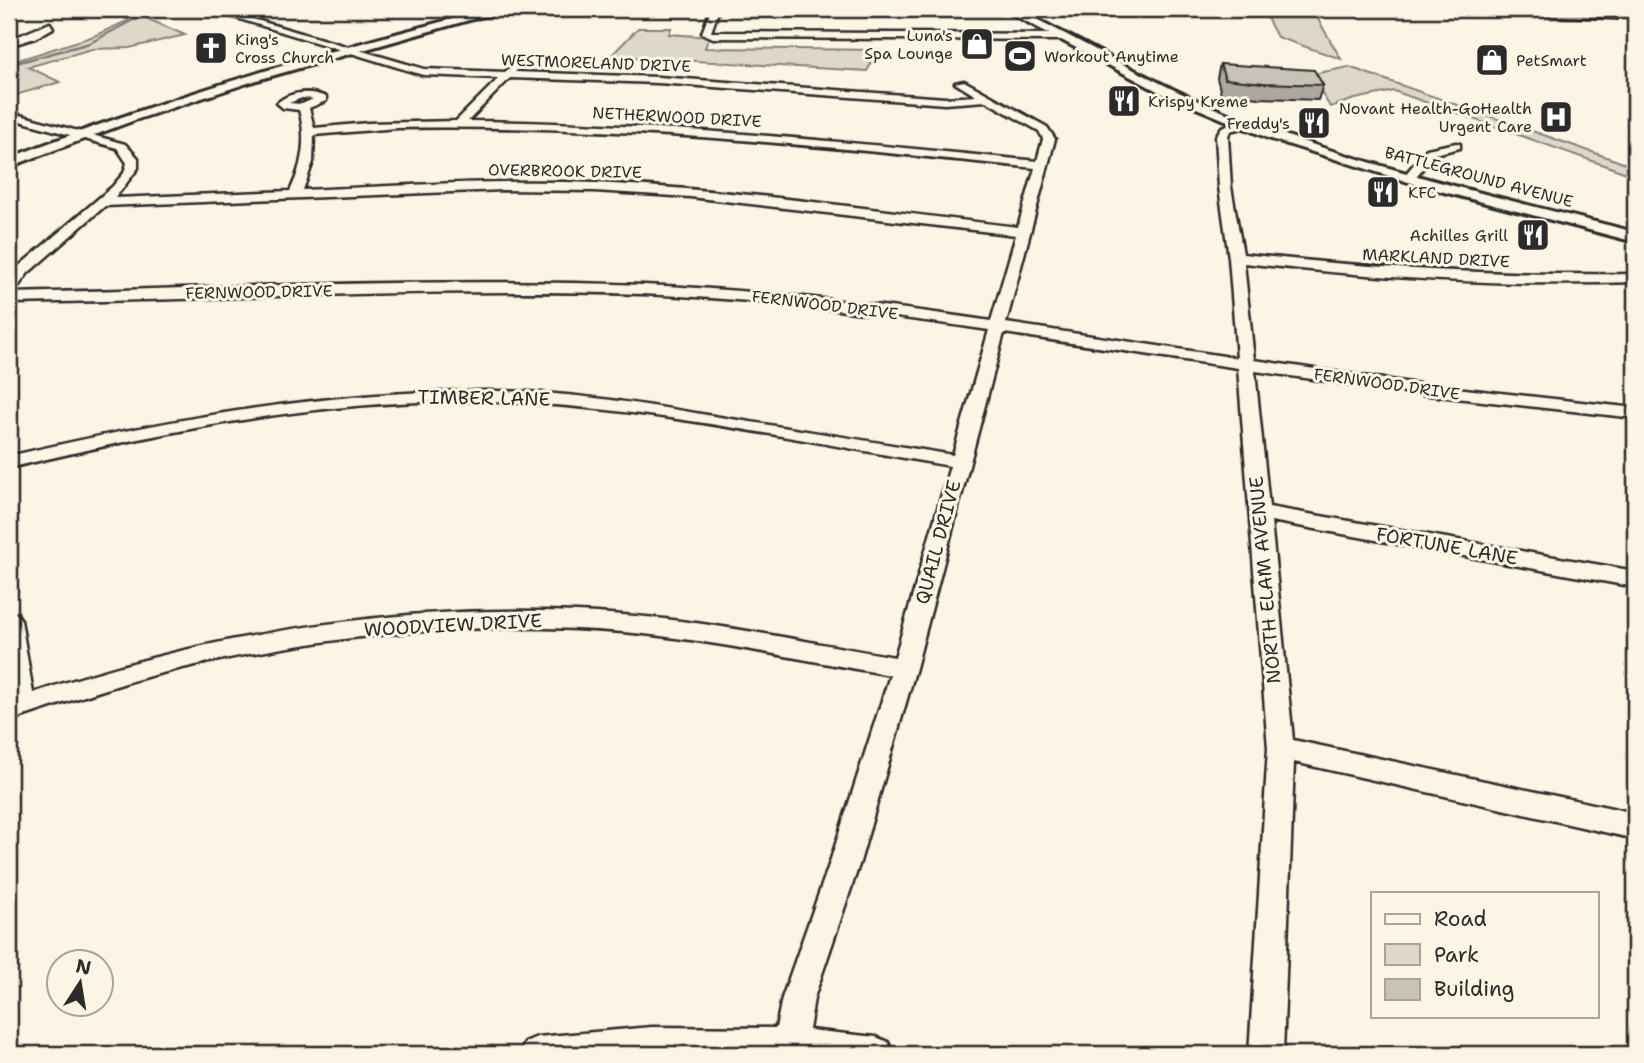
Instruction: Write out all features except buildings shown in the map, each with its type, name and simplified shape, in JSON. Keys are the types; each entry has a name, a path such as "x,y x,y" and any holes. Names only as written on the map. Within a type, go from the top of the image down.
{"main road":[{"path":"9,153 339,49 486,9"},
{"path":"339,49 503,9"},
{"path":"1009,9 1220,123"},
{"name":"BATTLEGROUND AVENUE","path":"1245,124 1409,177 1635,237"},
{"path":"9,163 75,133"}],"street":[{"name":"WESTMORELAND DRIVE","path":"211,9 423,72 684,81 945,102 990,98"},
{"path":"715,9 706,33 708,34 1065,37"},
{"path":"9,43 32,36 50,26"},
{"path":"459,124 521,61"},
{"name":"QUAIL DRIVE","path":"790,1045 798,998 845,862 904,668 1049,139 1048,134 1032,121 960,83"},
{"path":"295,193 308,162 308,132 303,107"},
{"path":"9,115 121,146 132,155 134,163 129,176 104,202 23,270 9,289"},
{"name":"NETHERWOOD DRIVE","path":"308,132 392,123 707,132 1043,165"},
{"path":"1220,123 1245,124"},
{"name":"NORTH ELAM AVENUE","path":"1220,123 1225,187 1236,258 1280,748 1266,1054"},
{"path":"1409,177 1431,151 1456,146"},
{"name":"OVERBROOK DRIVE","path":"104,202 503,186 632,189 690,193 1024,232"},
{"name":"MARKLAND DRIVE","path":"1236,258 1439,278 1547,281 1635,278"},
{"name":"FERNWOOD DRIVE","path":"9,298 484,287 590,288 791,300 998,327 1245,365 1546,405 1635,413"},
{"name":"TIMBER LANE","path":"9,462 174,426 297,406 415,397 472,396 615,405 960,462"},
{"name":"FORTUNE LANE","path":"1259,513 1635,579"},
{"path":"9,620 19,675 15,709"},
{"name":"WOODVIEW DRIVE","path":"15,709 124,674 258,644 339,632 486,620 587,621 657,628 904,668"},
{"path":"1280,748 1635,826"},
{"path":"537,1054 652,1044 790,1045 876,1054"}],"green space":[{"path":"151,9 197,9 148,19 185,35 129,48 92,49 28,67 60,82 9,97 9,63 94,36 129,20 120,15"},
{"path":"1262,9 1312,9 1341,59 1277,37"},
{"path":"638,28 671,28 669,34 709,37 705,48 879,50 867,71 611,56"},
{"path":"1349,67 1635,167 1635,176 1394,91 1330,107 1316,83 1277,81"}],"waterway":[{"path":"9,65 90,43 133,20 179,9"}],"place":[{"name":"Luna's Spa Lounge","path":"977,44"},
{"name":"King's Cross Church","path":"211,48"},
{"name":"Workout Anytime","path":"1020,56"},
{"name":"PetSmart","path":"1492,60"},
{"name":"Krispy Kreme","path":"1124,101"},
{"name":"Novant Health-GoHealth Urgent Care","path":"1556,117"},
{"name":"Freddy's","path":"1314,123"},
{"name":"KFC","path":"1383,192"},
{"name":"Achilles Grill","path":"1533,235"}]}
